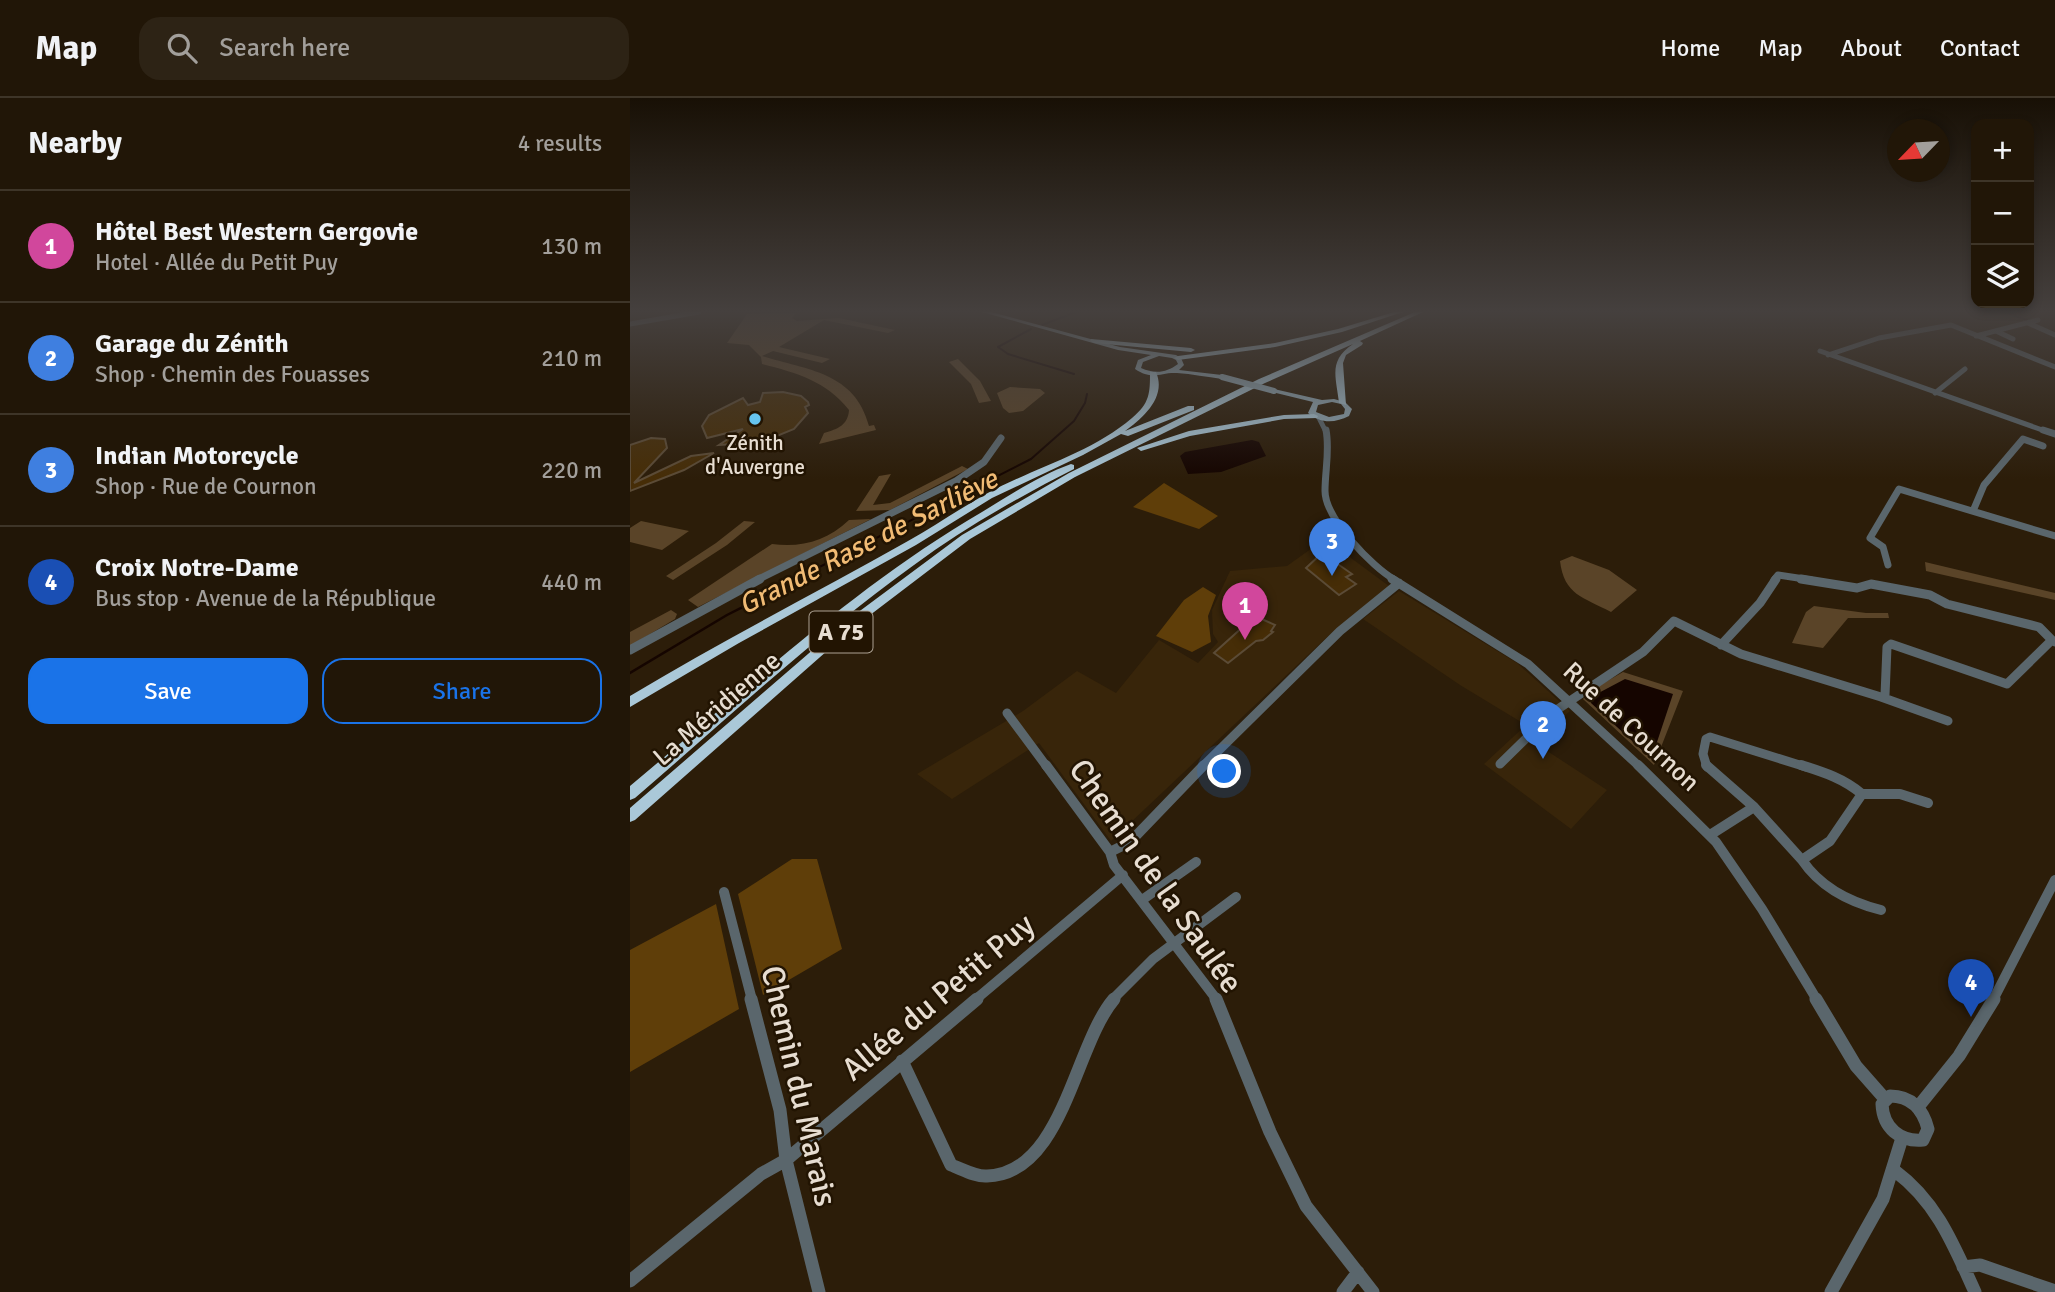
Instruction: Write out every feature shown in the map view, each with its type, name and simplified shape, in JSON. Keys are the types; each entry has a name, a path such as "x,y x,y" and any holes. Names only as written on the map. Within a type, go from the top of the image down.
{"highway":[{"name":"La Méridienne","path":"630,794 835,620 937,544 1037,484 1275,368"},
{"name":"La Méridienne","path":"630,816 878,600 966,537 1072,475 1288,368"},
{"path":"1339,368 1343,403"},
{"path":"955,518 989,496 1104,440 1133,422 1152,397 1156,381 1153,374"},
{"path":"630,702 713,651 955,518 1166,415 1191,408"},
{"path":"1072,475 1165,440 1284,417 1315,414"}],"main road":[{"path":"1138,368 1153,374 1174,371 1222,377"},
{"path":"1191,368 1288,395 1320,402 1332,400 1343,403 1349,412 1338,419 1315,414 1288,395"},
{"path":"1315,414 1320,402"}],"street":[{"path":"1864,368 2055,434"},
{"path":"1935,393 1965,369"},
{"path":"1315,414 1325,423 1328,435"},
{"path":"1328,435 1338,419"},
{"name":"Rue de Cournon","path":"1328,435 1325,493 1327,502 1359,553 1379,571 1500,643 1528,663 1710,835 1737,869 1856,1066 1885,1099"},
{"path":"630,650 763,577 956,481 984,463 1001,438"},
{"path":"1973,511 1984,485 2023,439 2043,446"},
{"path":"1888,565 1883,547 1870,538 1899,489 2055,536"},
{"path":"1721,645 1760,603 1778,575 1857,588 1871,584 1930,595 1947,604 2030,624 2047,633 2053,641 2007,684 1891,644 1887,647 1885,695 1881,697"},
{"path":"1110,852 1130,842 1256,712 1340,631 1399,583"},
{"path":"1500,764 1552,713 1643,652 1674,621 1741,654 1881,697 1948,721"},
{"name":"Chemin de la Saulée","path":"1007,713 1110,852 1114,864 1216,998 1270,1132 1306,1206 1373,1292"},
{"path":"1881,911 1857,905 1816,879 1754,807 1703,761 1706,739 1710,737 1832,775 1849,783 1862,794 1900,794 1928,803"},
{"path":"1802,860 1810,857 1846,824 1862,794"},
{"path":"1710,835 1754,807"},
{"path":"1142,900 1196,862"},
{"name":"Allée du Petit Puy","path":"630,1281 761,1174 786,1160 1123,874"},
{"path":"1918,1107 1938,1084 1979,1021 2055,880"},
{"name":"Chemin du Marais","path":"724,892 780,1110 786,1160 818,1292"},
{"path":"902,1061 951,1165 966,1174 993,1178 1016,1168 1035,1152 1055,1124 1107,1007 1125,984 1237,897"},
{"path":"1896,1096 1918,1107 1927,1122 1927,1135 1917,1142 1902,1138 1884,1118 1882,1104 1885,1099 1896,1096"},
{"path":"1831,1292 1884,1199 1895,1171 1902,1138"},
{"path":"1895,1171 1913,1183 1932,1203 1975,1292"},
{"path":"1963,1267 1980,1265 2055,1291"},
{"path":"1343,1292 1358,1272"}],"shaded area":[{"path":"775,368 804,368 841,384 853,394 869,426 874,425 876,430 819,444 824,433 844,423 849,410 821,385"},
{"path":"955,368 967,368 980,381 991,401 979,403 971,384"},
{"path":"1010,387 1040,389 1045,393 1023,411 1009,413 1003,408 997,393"},
{"path":"1252,440 1259,442 1266,456 1221,472 1188,474 1180,456 1185,452"},
{"path":"962,466 968,469 890,510 856,511 879,476 891,474 873,505 890,503"},
{"path":"1164,483 1218,516 1199,529 1133,507"},
{"path":"871,519 698,607 688,600 772,544 803,544 823,538 849,520"},
{"path":"641,521 689,531 662,550 630,542 630,528"},
{"path":"744,521 755,522 727,545 673,580 666,576 716,543"},
{"path":"1333,533 1351,558 1389,586 1327,637 1111,841 1039,743 952,799 917,774 1023,711 1077,671 1116,693 1159,640 1198,663 1218,642 1213,634 1212,610 1230,571 1287,566"},
{"path":"1572,556 1609,570 1637,590 1611,612 1576,594 1566,581 1560,561"},
{"path":"1925,562 2055,593 2055,600 1926,571"},
{"path":"1203,587 1216,595 1208,616 1211,642 1192,652 1156,636 1184,600"},
{"path":"1399,591 1517,663 1570,711 1535,743 1607,790 1571,829 1484,764 1526,725 1460,685 1363,619"},
{"path":"1814,606 1888,613 1889,618 1848,618 1823,648 1792,643 1806,612"},
{"path":"671,610 677,614 675,619 630,646 630,632"},
{"path":"1623,672 1683,691 1654,765 1583,699 1590,691"},
{"path":"1625,679 1673,694 1655,748 1643,751 1591,703 1591,697"},
{"path":"792,859 817,859 842,949 763,995 738,894"},
{"path":"716,904 739,1009 630,1072 630,950"}],"building":[{"name":"Zénith d'Auvergne","path":"783,392 801,396 808,402 809,405 805,407 808,413 794,429 762,442 719,445 743,429 707,438 702,426 709,415 743,398 748,405 760,402 763,393"},
{"path":"651,438 665,439 667,448 634,483 691,456 714,453 684,470 630,491 630,445"},
{"path":"1322,553 1352,574 1346,577 1356,584 1339,595 1306,568"},
{"path":"1255,616 1275,625 1271,631 1273,632 1263,640 1256,641 1228,663 1214,653"}],"waterway":[{"name":"Grande Rase de Sarliève","path":"1053,368 1074,374"},
{"name":"Grande Rase de Sarliève","path":"794,580 1031,459 1074,421 1085,403 1087,394"},
{"name":"Grande Rase de Sarliève","path":"630,673 727,615 798,579"}],"place":[{"name":"Zénith d'Auvergne","path":"755,419"},
{"name":"Indian Motorcycle","path":"1332,576"},
{"name":"Hôtel Best Western Gergovie","path":"1245,640"},
{"name":"Garage du Zénith","path":"1543,759"},
{"name":"Croix Notre-Dame","path":"1971,1017"}]}
